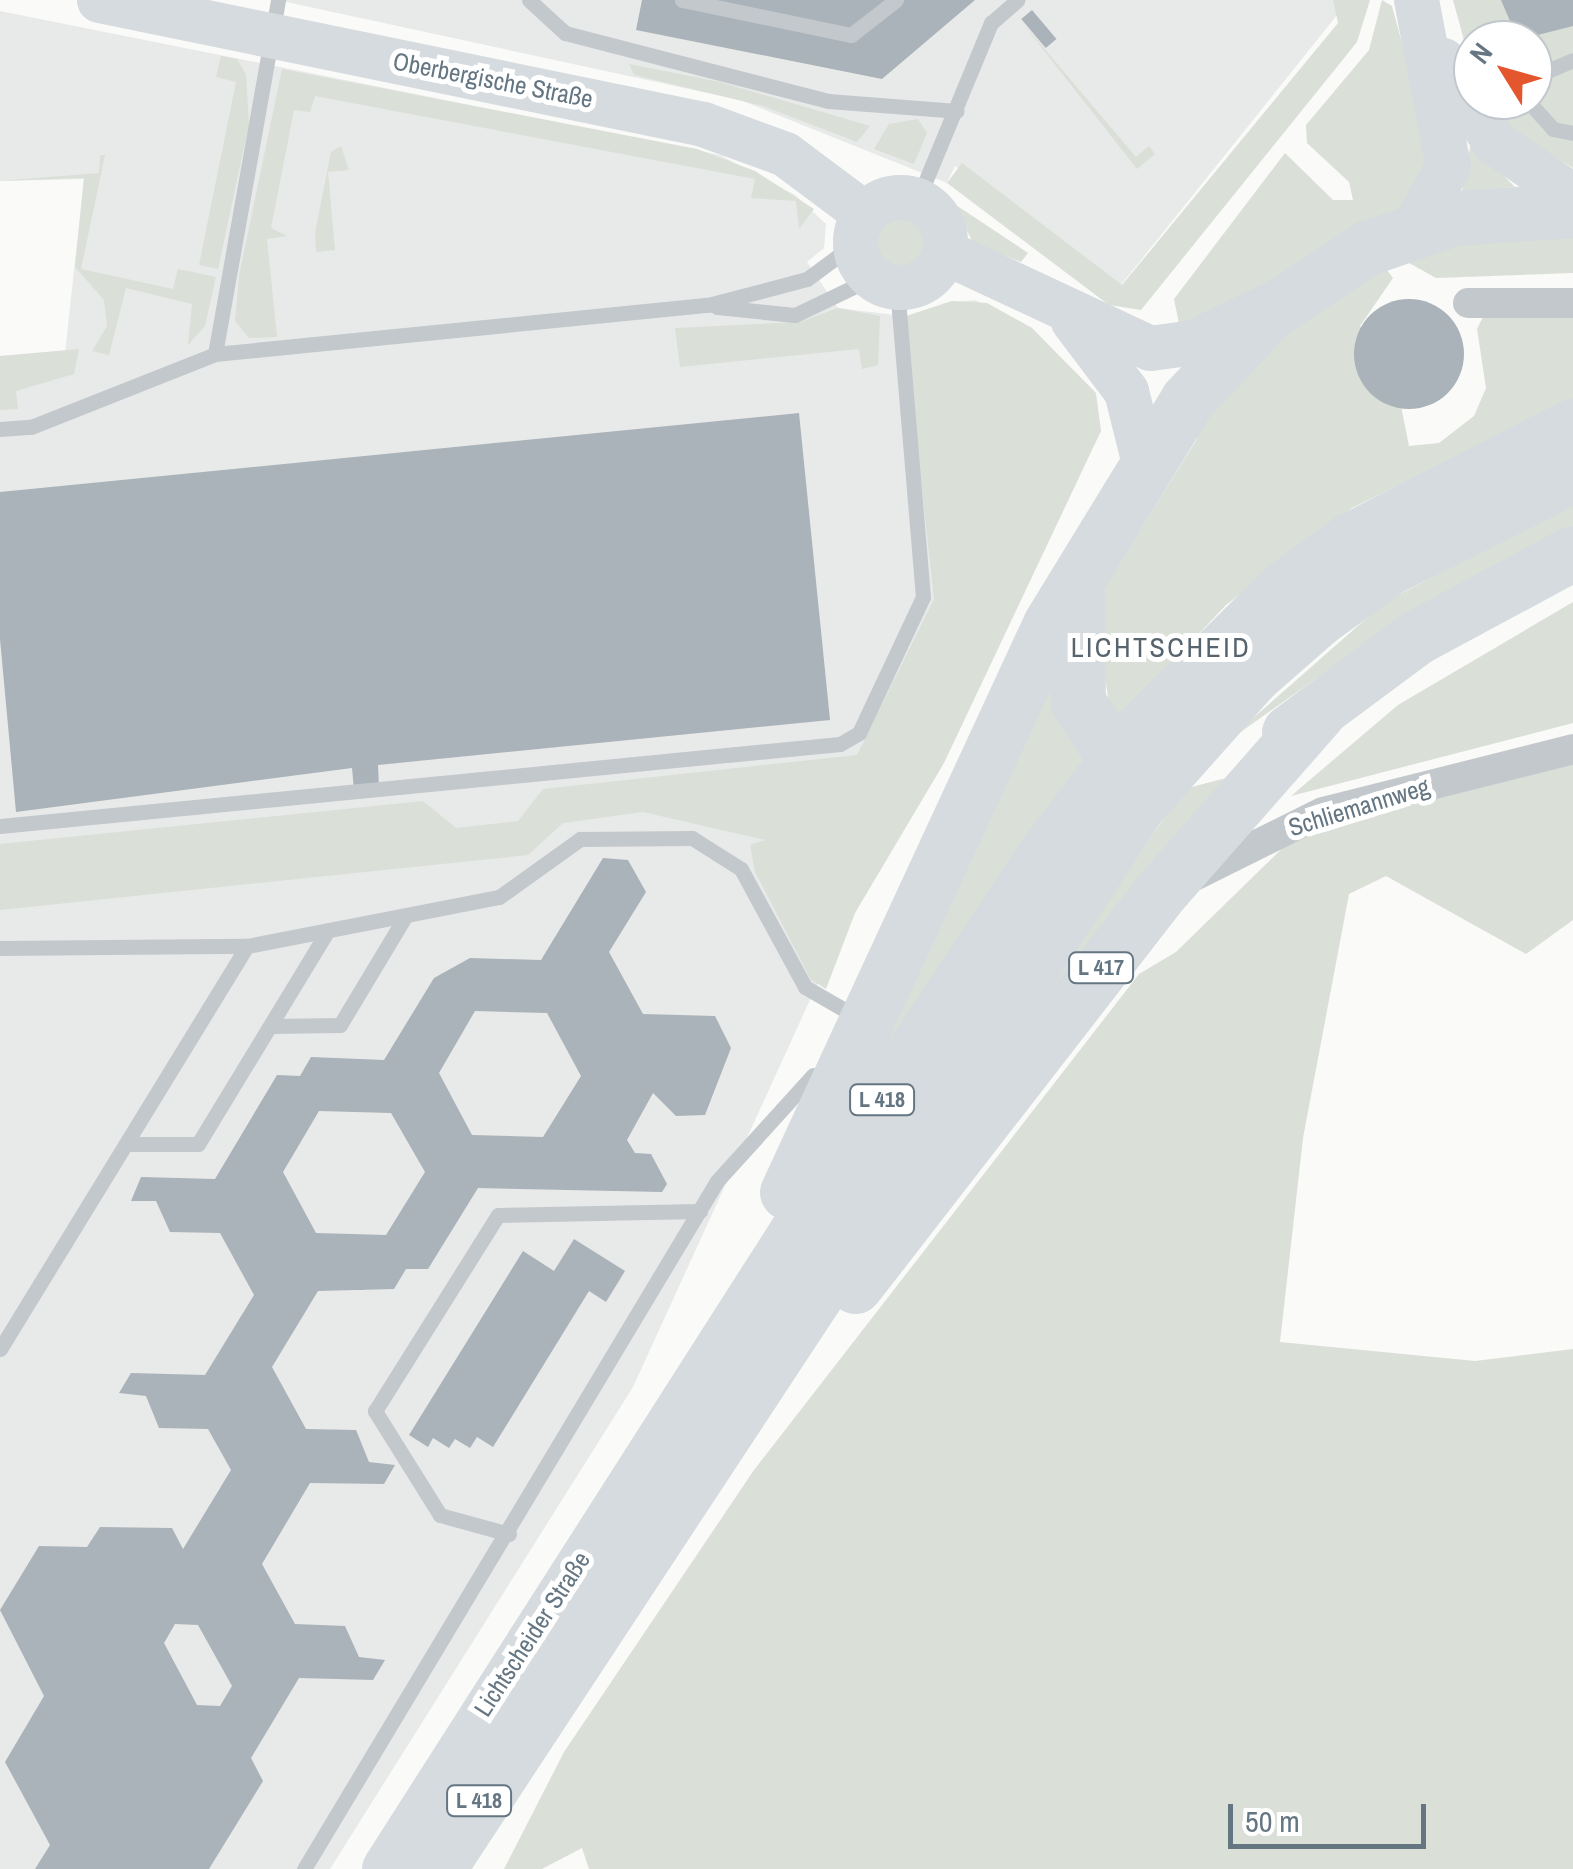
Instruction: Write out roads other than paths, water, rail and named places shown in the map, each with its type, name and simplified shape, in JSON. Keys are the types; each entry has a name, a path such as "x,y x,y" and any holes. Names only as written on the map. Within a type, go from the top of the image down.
{"highway":[{"name":"L 417","path":"668,1427 813,1140 890,962 1050,624 1079,585 1144,463 1212,369 1287,298 1390,238 1573,210"},
{"name":"L 418","path":"774,1349 1121,790 1185,680 1284,588 1416,499 1573,426"},
{"name":"L 418","path":"668,1427 1121,790 1318,619 1446,535 1573,474"},
{"name":"L 417","path":"774,1349 855,1286 1157,896 1318,713 1416,637 1573,553"},
{"name":"L 417","path":"1079,585 1071,655 1078,702 1099,740 1139,769 1205,768 1318,713"},
{"name":"Lichtscheider Straße","path":"410,1860 520,1734 774,1349"},
{"name":"Lichtscheider Straße","path":"410,1860 668,1427"}],"street":[{"name":"Oberbergische Straße","path":"99,0 274,19 728,130 785,154 871,256"},
{"path":"1390,238 1448,166 1431,42 1416,0"},
{"path":"1431,42 1494,142 1573,196"},
{"path":"899,196 918,199 940,219 945,252 930,276 871,256 899,196"},
{"path":"945,252 1137,346 1166,348 1287,298"},
{"path":"1468,304 1573,303"},
{"path":"1068,314 1126,391 1144,463"},
{"name":"Schliemannweg","path":"1157,896 1323,812 1573,749"}],"lane":[{"path":"530,0 565,33 632,47 828,101 956,111"},
{"path":"682,0 851,35 896,0"},
{"path":"918,199 991,22 1017,0"},
{"path":"214,354 274,19"},
{"path":"1545,120 1553,129 1573,134"},
{"path":"0,430 107,396 214,354 708,306 807,279 871,256"},
{"path":"708,306 795,315 871,256"},
{"path":"0,826 840,744 859,733 923,597 871,256"},
{"path":"0,948 247,946 516,892 580,839 692,838 742,869 805,986 840,1016 890,962"},
{"path":"272,1026 340,1024 405,917"},
{"path":"129,1144 198,1144 328,930"},
{"path":"0,1349 247,946"},
{"path":"304,1869 510,1534 700,1211 726,1172 786,1114 822,1054"},
{"path":"510,1534 440,1515 375,1411 498,1216 700,1211"}],"district":[{"name":"LICHTSCHEID","path":"1161,647"}]}
